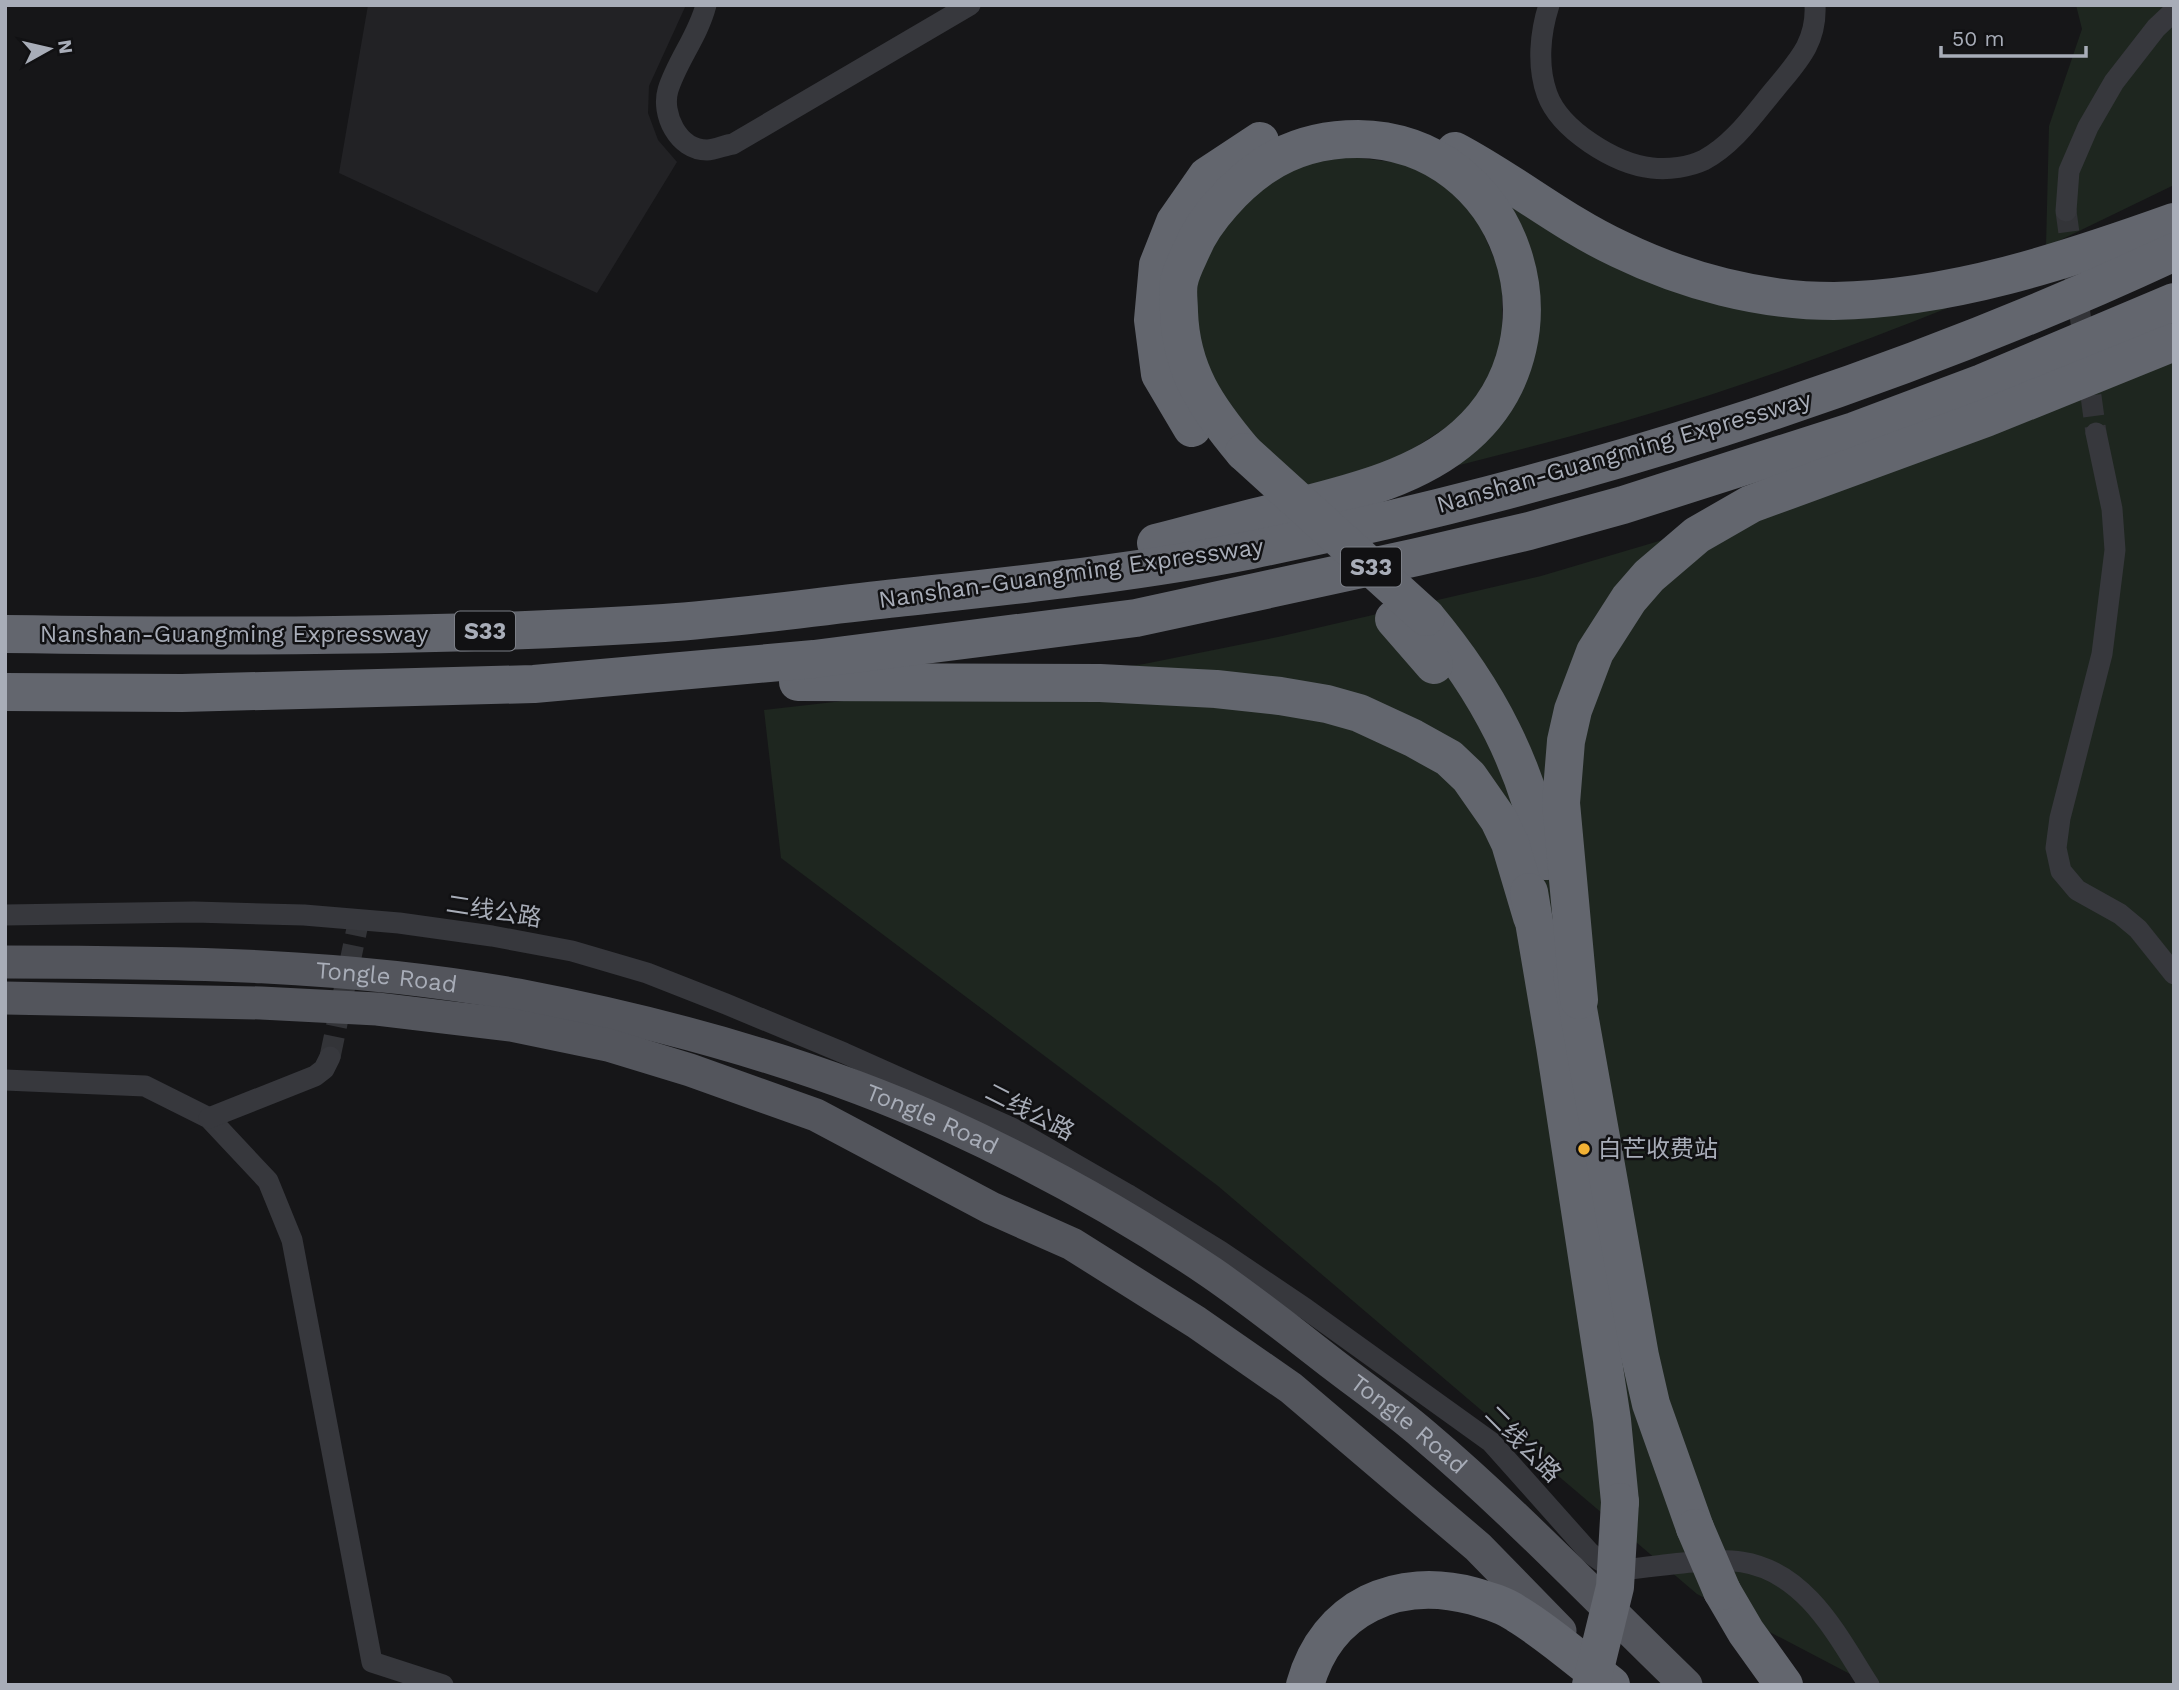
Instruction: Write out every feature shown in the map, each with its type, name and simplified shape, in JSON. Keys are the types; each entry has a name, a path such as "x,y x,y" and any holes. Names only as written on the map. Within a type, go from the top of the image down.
{"highway":[{"path":"1784,1685 1746,1632 1722,1591 1695,1528 1651,1404 1628,1292 1578,1000 1540,832 1514,754 1476,682 1410,618 1234,458 1188,424 1160,374 1153,320 1158,265 1175,222 1207,176 1282,130 1316,119 1349,115 1384,119 1419,132 1459,153 1552,212 1619,250 1693,278 1741,291 1785,298 1833,301 1884,298 1940,289 2051,264 2174,222"},
{"path":"963,591 1337,496 1419,466 1464,436 1489,410 1509,374 1520,341 1523,306 1519,272 1510,242 1493,211 1470,184 1440,162 1406,146 1374,139 1340,139 1306,145 1279,156 1245,179 1223,202 1193,245 1179,284 1180,334 1192,378 1234,458"},
{"name":"Nanshan-Guangming Expressway","path":"5,634 186,636 440,633 667,622 963,591 1149,567 1248,550 1477,498 1743,421 1953,345 2174,251"},
{"name":"Nanshan-Guangming Expressway","path":"5,692 183,693 534,684 814,659 1136,618 1417,557 1529,531 1623,505 1854,431 1982,383 2174,302"},
{"path":"1578,1000 1561,803 1566,741 1573,710 1595,652 1629,599 1649,576 1697,535 1751,504 1986,418 2174,342"},
{"path":"1410,618 1471,719 1490,756 1506,794 1527,876 1610,1406 1630,1503 1615,1587 1591,1685"},
{"path":"534,684 911,681 1100,683 1216,690 1327,704 1359,713 1413,737 1449,758 1469,777 1499,820 1510,843 1532,917"},
{"path":"1305,1685 1309,1671 1327,1638 1352,1612 1382,1596 1416,1589 1448,1590 1482,1598 1516,1612 1609,1685 1632,1582 1630,1503 1637,1409 1628,1292"}],"main road":[{"name":"Tongle Road","path":"5,962 205,964 300,970 400,979 516,995 645,1023 751,1052 855,1088 943,1123 1035,1168 1141,1228 1213,1274 1280,1323 1421,1432 1503,1504 1686,1685"},
{"name":"Tongle Road","path":"5,998 169,1000 351,1008 511,1025 620,1049 690,1070 816,1115 991,1208 1072,1244 1196,1322 1291,1388 1478,1547 1618,1685"}],"street":[{"path":"706,5 702,20 668,90 667,110 674,131 687,145 706,150 733,144 970,5"},
{"path":"1548,6 1543,27 1541,73 1548,97 1560,118 1578,134 1607,152 1629,163 1653,169 1678,168 1702,160 1723,148 1804,54 1814,32 1815,5"},
{"path":"2066,211 2069,171 2088,127 2114,82 2156,28 2174,11"},
{"path":"2096,433 2112,509 2115,550 2102,654 2060,818 2056,848 2061,871 2077,890 2120,914 2138,929 2174,974"},
{"name":"二线公路","path":"5,915 194,912 304,915 399,923 572,951 647,973 738,1009 1014,1129 1220,1251 1491,1442 1589,1552 1607,1566 1629,1569 1725,1560 1757,1565 1778,1574 1798,1588 1821,1612 1868,1685"},
{"path":"209,1118 315,1076 324,1069 330,1057"},
{"path":"5,1080 145,1086 209,1118 268,1181 292,1240 372,1661 443,1685"}],"shaded area":[{"path":"368,5 686,5 649,86 648,113 658,140 677,162 597,293 339,173"},
{"path":"2076,5 2174,5 2174,185 2046,247 2049,126 2082,29"},
{"path":"1342,156 1401,163 1431,177 1458,197 1478,221 1502,276 1502,338 1493,367 1475,399 1453,423 1411,450 1378,465 1307,486 1252,434 1218,390 1202,354 1197,329 1195,293 1211,251 1243,206 1270,183 1292,170 1312,162"},
{"path":"1509,204 1649,282 1965,301 1710,395 1579,434 1448,468 1505,418 1524,386 1536,349 1540,311 1537,274 1529,247"},
{"path":"2174,353 2174,1680 2171,1685 1871,1685 1697,1594 1218,1186 781,858 764,710 1144,664 1278,637 1541,576 1747,515"}],"tunnel":[{"path":"2066,211 2096,433"},
{"path":"330,1057 359,919"}],"place":[{"name":"白芒收费站","path":"1584,1149"}]}
